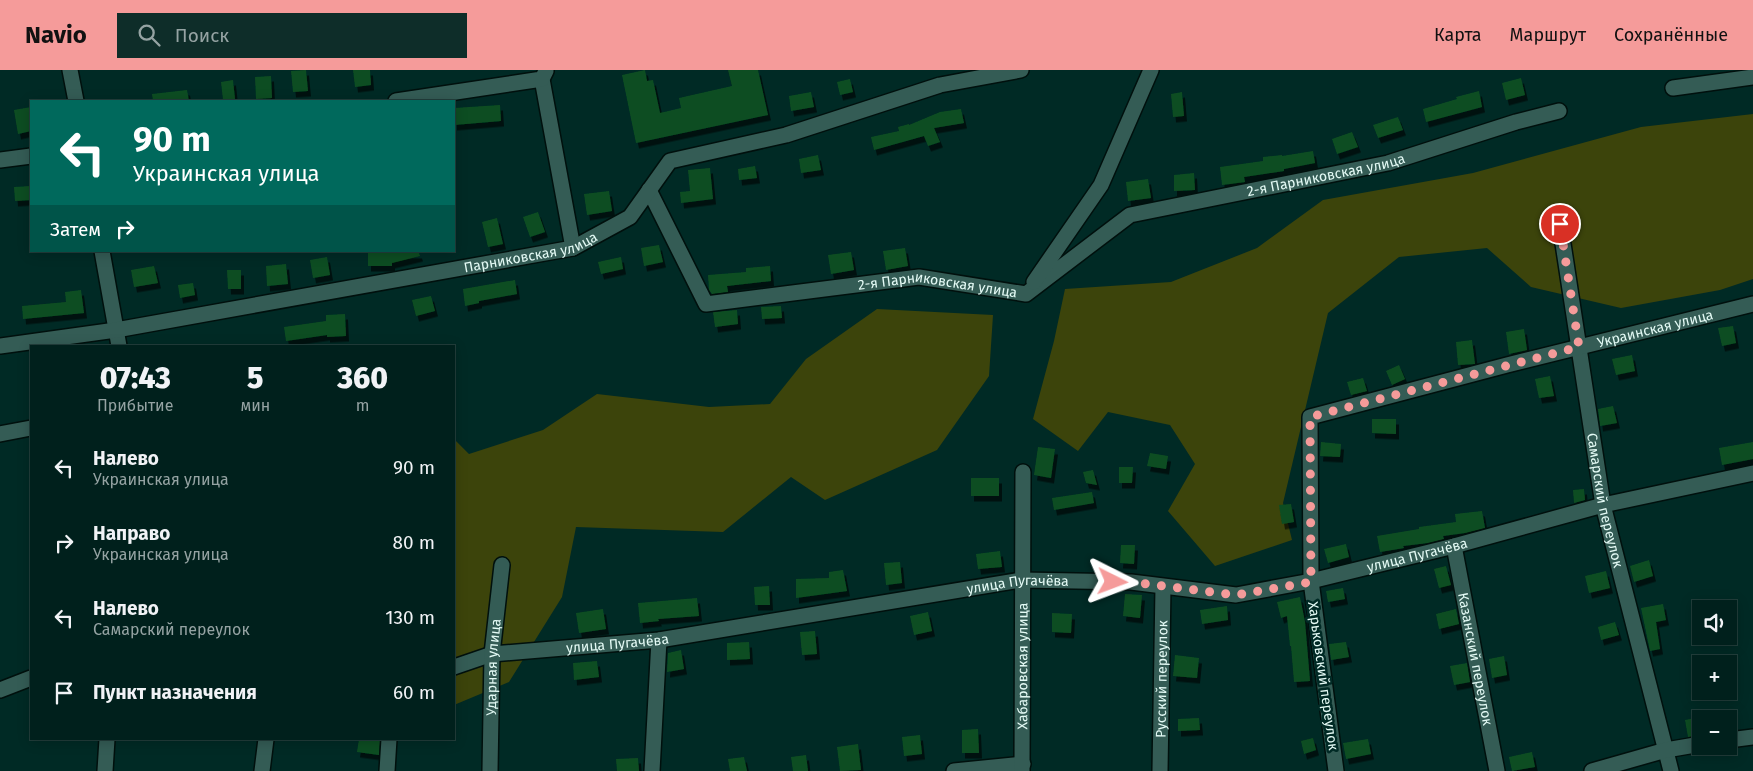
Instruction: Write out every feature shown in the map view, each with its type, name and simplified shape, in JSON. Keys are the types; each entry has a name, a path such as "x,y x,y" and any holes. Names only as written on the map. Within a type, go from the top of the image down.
{"street":[{"path":"70,70 76,100"},
{"name":"Парниковская улица","path":"0,346 116,330 572,248 630,217 670,161 786,135 940,85 1021,70"},
{"path":"1026,294 1101,185 1151,70"},
{"path":"402,100 544,75 572,248"},
{"path":"1673,88 1753,77"},
{"name":"2-я Парниковская улица","path":"649,190 706,304 919,276 1026,294 1130,215 1388,163 1516,122 1559,111"},
{"path":"0,160 30,156"},
{"name":"Самарский переулок","path":"1560,224 1603,505 1671,771"},
{"path":"102,252 119,345"},
{"name":"Украинская улица","path":"1311,582 1310,417 1753,304"},
{"path":"0,434 30,428"},
{"name":"Хабаровская улица","path":"1023,472 1023,767"},
{"name":"улица Пугачёва","path":"455,667 492,654 660,640 1022,580 1131,582 1236,595 1311,582 1454,546 1603,505 1753,473"},
{"name":"Казанский переулок","path":"1454,546 1497,771"},
{"name":"Ударная улица","path":"490,771 492,654 502,565"},
{"name":"Харьковский переулок","path":"1311,582 1336,771"},
{"name":"Русский переулок","path":"1160,771 1163,587"},
{"path":"652,771 660,640"},
{"path":"0,690 30,678"},
{"path":"1737,739 1753,737"},
{"path":"105,771 107,740"},
{"path":"262,771 266,740"},
{"path":"388,771 389,740"},
{"path":"1592,771 1666,750 1692,746"},
{"path":"954,771 1023,767"}],"green space":[{"path":"1753,114 1753,279 1720,290 1621,308 1531,287 1487,248 1399,257 1328,313 1283,503 1292,540 1215,566 1168,511 1195,464 1170,425 1108,412 1078,451 1033,419 1054,341 1065,289 1171,282 1257,248 1323,200 1473,173 1641,127"},
{"path":"877,309 993,315 989,376 937,450 825,500 791,477 723,532 576,527 562,597 509,682 455,705 455,440 469,454 543,430 597,394 709,407 770,404 806,359"}],"building":[{"path":"306,70 308,91 293,92 291,71"},
{"path":"353,70 370,70 371,85 355,87"},
{"path":"645,70 647,81 653,80 660,113 681,108 679,98 732,86 728,70 758,70 768,115 636,143 622,75"},
{"path":"271,76 272,98 256,99 255,77"},
{"path":"1521,78 1525,95 1506,100 1502,83"},
{"path":"850,79 853,92 840,95 837,82"},
{"path":"233,80 235,99 223,100 221,82"},
{"path":"187,90 189,100 153,100 152,94"},
{"path":"1479,91 1482,107 1426,122 1423,109"},
{"path":"811,92 814,107 791,111 789,96"},
{"path":"1182,92 1184,116 1173,117 1171,94"},
{"path":"500,105 501,121 455,125 455,108"},
{"path":"30,107 30,131 18,134 14,110"},
{"path":"961,109 964,123 934,128 940,142 928,146 924,136 874,150 871,137 899,131 898,127 909,125 940,112"},
{"path":"1398,117 1403,130 1378,138 1373,125"},
{"path":"1352,132 1358,147 1337,154 1332,139"},
{"path":"1313,151 1315,163 1284,169 1284,171 1244,177 1245,182 1222,185 1220,167 1263,161 1263,157"},
{"path":"818,155 821,170 801,173 799,159"},
{"path":"755,166 757,178 739,180 738,169"},
{"path":"710,168 713,199 681,203 680,192 690,191 688,170"},
{"path":"1194,173 1195,190 1174,191 1174,175"},
{"path":"1148,179 1151,198 1128,201 1126,182"},
{"path":"30,186 30,200 15,201 14,187"},
{"path":"609,191 612,211 587,215 584,194"},
{"path":"538,212 545,232 530,237 523,217"},
{"path":"497,218 503,244 488,247 482,222"},
{"path":"659,245 663,262 644,266 641,248"},
{"path":"905,248 908,266 886,270 883,251"},
{"path":"368,252 419,253 420,256 392,263 392,266 368,266"},
{"path":"851,252 854,270 831,274 828,255"},
{"path":"327,257 330,275 313,278 310,260"},
{"path":"621,257 623,269 601,274 598,262"},
{"path":"286,264 288,284 267,286 266,266"},
{"path":"154,266 158,283 134,287 131,270"},
{"path":"770,266 771,281 727,286 728,292 712,294 709,290 708,275 746,272 746,268"},
{"path":"227,270 241,270 241,289 228,289"},
{"path":"515,280 517,294 479,301 479,303 465,306 463,289"},
{"path":"193,283 195,295 180,298 178,285"},
{"path":"81,290 84,313 23,319 22,306 66,302 65,292"},
{"path":"431,296 435,311 416,316 412,300"},
{"path":"781,306 782,318 762,319 761,307"},
{"path":"737,310 738,324 715,327 713,312"},
{"path":"345,314 346,336 327,337 327,335 286,341 284,327 326,321 326,315"},
{"path":"1733,326 1736,343 1722,346 1718,328"},
{"path":"1524,329 1527,350 1509,354 1506,332"},
{"path":"1472,340 1475,364 1458,365 1456,342"},
{"path":"1632,355 1635,371 1616,375 1612,359"},
{"path":"1399,365 1405,379 1392,385 1386,371"},
{"path":"1550,376 1554,396 1539,398 1535,379"},
{"path":"1363,378 1367,391 1351,395 1347,382"},
{"path":"1613,406 1617,423 1600,426 1598,409"},
{"path":"1372,419 1396,419 1396,434 1372,433"},
{"path":"1321,442 1341,444 1340,457 1320,456"},
{"path":"1753,442 1753,459 1722,465 1719,448"},
{"path":"1038,447 1055,449 1051,478 1034,475"},
{"path":"1150,453 1168,456 1166,469 1147,466"},
{"path":"1119,467 1133,467 1132,483 1119,483"},
{"path":"1093,470 1097,485 1086,483 1083,472"},
{"path":"971,478 999,478 999,496 971,496"},
{"path":"1584,489 1585,500 1574,503 1573,490"},
{"path":"1092,492 1094,503 1054,510 1052,498"},
{"path":"1291,504 1294,522 1282,524 1279,505"},
{"path":"1482,511 1485,528 1443,536 1444,539 1428,543 1403,546 1404,548 1380,552 1377,536 1419,529 1419,527 1456,522 1455,514"},
{"path":"1346,544 1349,557 1328,563 1324,549"},
{"path":"1121,545 1135,545 1134,564 1120,563"},
{"path":"1000,551 1002,567 978,569 976,554"},
{"path":"1649,560 1653,576 1634,582 1630,566"},
{"path":"900,562 902,583 886,585 884,563"},
{"path":"1446,566 1451,585 1439,588 1434,569"},
{"path":"843,570 847,591 796,598 796,579 829,578 829,572"},
{"path":"1606,571 1610,588 1589,593 1585,576"},
{"path":"769,586 770,605 755,605 754,587"},
{"path":"1343,588 1345,599 1328,602 1326,591"},
{"path":"1125,594 1142,595 1140,618 1123,616"},
{"path":"1300,597 1305,622 1310,681 1294,682 1287,616 1281,618 1277,602"},
{"path":"697,598 699,616 658,619 659,621 640,623 638,603"},
{"path":"1663,604 1666,620 1656,622 1660,649 1650,651 1641,608"},
{"path":"1227,606 1228,620 1202,624 1200,610"},
{"path":"603,609 606,629 579,633 576,613"},
{"path":"1456,609 1459,624 1439,629 1436,614"},
{"path":"928,612 932,631 914,635 910,616"},
{"path":"1052,613 1072,614 1071,633 1052,632"},
{"path":"1615,622 1619,635 1601,640 1598,627"},
{"path":"815,631 817,654 802,655 800,632"},
{"path":"749,642 750,659 727,660 727,643"},
{"path":"1346,642 1349,657 1331,660 1329,644"},
{"path":"681,650 684,669 667,672 668,653"},
{"path":"1175,655 1199,658 1197,678 1173,676"},
{"path":"1504,656 1507,675 1492,678 1489,659"},
{"path":"597,661 599,677 574,680 573,663"},
{"path":"1467,663 1470,682 1454,685 1450,666"},
{"path":"1199,718 1200,730 1178,731 1178,719"},
{"path":"1692,719 1692,736 1688,737 1685,720"},
{"path":"978,729 979,753 962,753 962,730"},
{"path":"920,735 922,754 904,756 902,737"},
{"path":"1313,738 1316,750 1304,754 1301,741"},
{"path":"1368,739 1371,754 1346,759 1343,743"},
{"path":"359,740 380,740 379,755 357,752"},
{"path":"858,744 861,770 840,771 837,747"},
{"path":"1532,752 1535,767 1512,771 1509,757"},
{"path":"806,755 808,771 793,771 791,757"},
{"path":"744,757 747,771 730,771 728,759"},
{"path":"638,758 639,771 617,771 616,759"}],"route":[{"path":"1113,582 1131,582 1236,595 1311,582 1310,417 1579,347 1560,224"}]}
